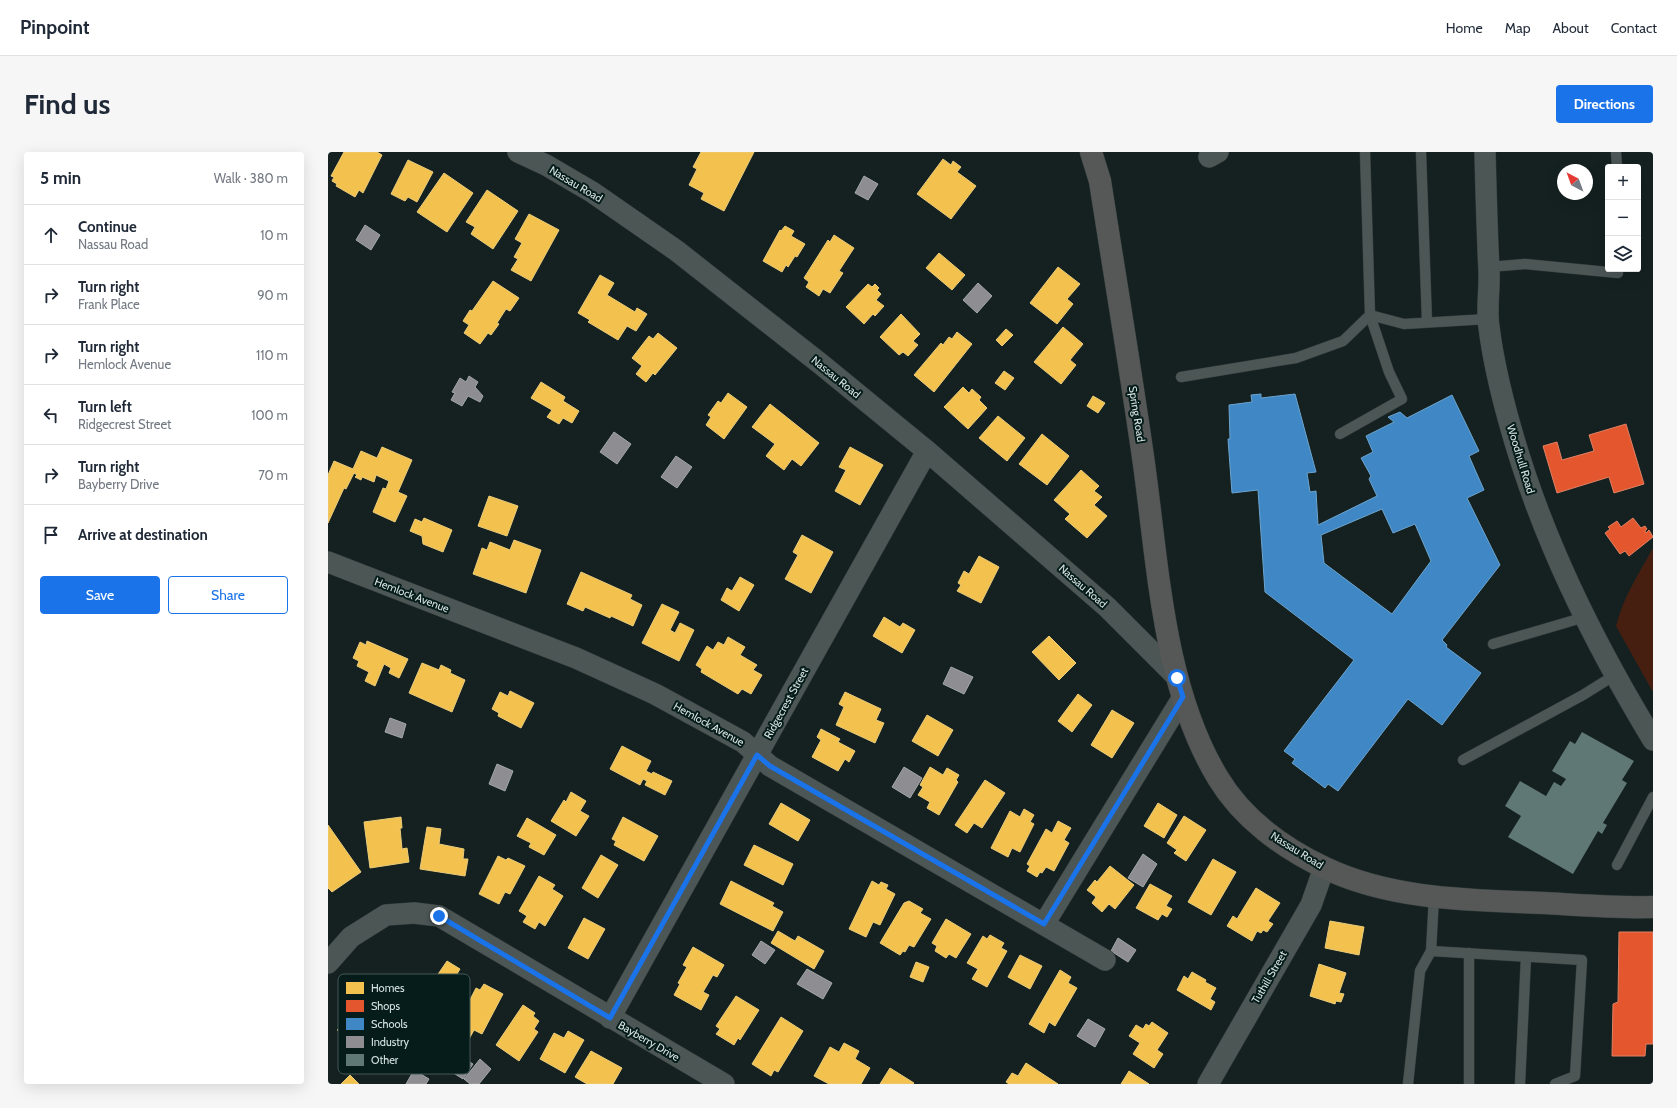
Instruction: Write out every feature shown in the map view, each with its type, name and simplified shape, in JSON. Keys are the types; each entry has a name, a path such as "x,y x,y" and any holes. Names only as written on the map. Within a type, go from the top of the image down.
{"main road":[{"name":"Spring Road","path":"1091,152 1100,181 1142,449 1162,600 1180,687"},
{"name":"Nassau Road","path":"1180,687 1195,730 1218,778 1249,817 1278,841 1324,868 1361,883 1434,897 1653,907"}],"street":[{"name":"Nassau Road","path":"518,152 546,165 592,192 677,251 927,451 1107,607 1180,687"},
{"name":"Woodhull Road","path":"1484,152 1488,267 1488,319 1498,380 1524,473 1542,523 1585,617 1614,675 1653,740"},
{"name":"Ridgecrest Street","path":"610,1018 927,451"},
{"name":"Hemlock Avenue","path":"328,562 576,658 661,698 743,742 770,766 1105,960"},
{"path":"1044,924 1180,687"},
{"name":"Tuthill Street","path":"1208,1084 1311,905 1324,868"},
{"name":"Bayberry Drive","path":"328,963 350,937 386,914 414,913 439,916 724,1084"}],"lane":[{"path":"1340,434 1402,399 1389,372 1370,315 1365,152"},
{"path":"1421,152 1427,322"},
{"path":"1616,152 1617,164"},
{"path":"1488,267 1525,264 1605,272"},
{"path":"1608,272 1618,272"},
{"path":"1370,315 1404,324 1488,319"},
{"path":"1181,377 1296,358 1343,341 1370,315"},
{"path":"1493,644 1585,617"},
{"path":"1463,760 1583,695 1614,675"},
{"path":"1617,865 1653,798"},
{"path":"1408,1084 1420,971 1431,951 1434,897"},
{"path":"1431,951 1582,960 1577,1080 1555,1084"},
{"path":"1469,953 1469,1084"},
{"path":"1520,1084 1526,957"}],"shaded area":[{"path":"1653,548 1653,692 1616,626 1627,596"}],"building: Homes":[{"path":"344,152 377,152 382,155 363,193 359,190 355,197 336,186 337,184 332,181 334,177 331,176"},
{"path":"701,152 754,152 724,211 701,199 704,193 689,185 697,169 693,167"},
{"path":"943,159 951,165 953,161 961,167 957,172 976,186 951,219 917,194"},
{"path":"408,160 433,172 417,202 408,197 405,201 391,194"},
{"path":"444,173 473,193 447,232 417,212"},
{"path":"487,190 518,211 493,249 471,234 475,227 466,222"},
{"path":"529,214 559,230 531,281 511,270 518,259 514,257 522,243 515,239"},
{"path":"785,226 794,231 791,236 805,244 797,257 795,256 788,267 786,265 782,272 763,261 780,230 781,231"},
{"path":"834,235 854,248 839,271 843,273 830,293 823,289 819,296 806,287 809,282 804,278 828,240 830,242"},
{"path":"939,253 965,275 952,290 926,268"},
{"path":"1058,267 1080,284 1067,299 1073,304 1057,324 1030,303"},
{"path":"600,275 614,283 607,295 635,312 637,308 647,314 636,331 627,326 618,340 588,322 590,320 578,313"},
{"path":"493,281 519,298 510,311 506,309 497,323 499,324 491,335 488,333 480,344 464,333 469,325 463,321"},
{"path":"868,284 872,287 875,284 879,288 877,290 881,294 876,300 884,306 875,316 873,314 864,324 846,307"},
{"path":"901,314 920,334 913,341 918,345 908,356 903,352 899,355 880,337"},
{"path":"1063,327 1083,344 1070,360 1076,365 1061,384 1034,362"},
{"path":"1006,329 1013,335 1002,346 996,340"},
{"path":"957,332 972,344 934,392 914,375 941,343 943,345 949,337 952,339"},
{"path":"658,333 677,348 655,375 653,373 646,382 636,374 642,366 632,358 649,336 653,339"},
{"path":"1004,371 1014,378 1005,390 995,383"},
{"path":"541,382 565,397 563,401 579,411 572,423 563,418 559,424 547,417 552,410 531,398"},
{"path":"963,387 969,393 972,389 981,397 979,400 987,408 968,429 944,407"},
{"path":"728,393 747,407 724,439 706,425 711,417 708,415 718,401 721,403"},
{"path":"1093,396 1105,403 1098,413 1087,406"},
{"path":"770,404 819,443 801,466 792,459 784,470 766,456 775,444 752,427"},
{"path":"998,416 1025,438 1007,461 979,438"},
{"path":"1042,434 1069,456 1047,485 1019,464"},
{"path":"382,447 412,460 398,492 407,496 395,522 373,512 383,488 386,489 389,481 376,475 374,482 362,477 361,480 355,477 357,475 354,473 346,489 344,488 328,523 328,475 334,461 353,469 361,451 377,458"},
{"path":"850,447 883,465 860,505 835,491 846,470 839,467"},
{"path":"1081,470 1099,486 1094,491 1102,497 1094,505 1107,516 1087,538 1065,519 1070,514 1054,500"},
{"path":"489,496 518,506 507,536 478,526"},
{"path":"424,518 452,530 443,552 423,544 422,536 410,531 415,519 422,522"},
{"path":"802,535 833,552 811,593 785,579 798,555 793,552"},
{"path":"514,540 541,550 526,593 473,574 482,548 487,550 490,542 510,550"},
{"path":"979,556 999,567 981,603 957,591 961,585 958,583 964,571 969,574"},
{"path":"581,572 632,595 630,599 642,605 633,626 611,616 610,618 585,607 583,611 567,604"},
{"path":"740,577 754,585 739,611 721,600 727,588 732,591"},
{"path":"662,604 679,612 670,630 675,633 680,623 694,630 679,661 642,643"},
{"path":"884,617 900,627 903,623 915,630 902,653 873,636"},
{"path":"1049,636 1076,663 1059,680 1032,652"},
{"path":"728,637 745,647 740,655 757,665 753,670 762,675 751,694 742,689 738,694 701,672 702,669 696,665 707,646 713,650 718,642 724,645"},
{"path":"367,641 408,659 399,678 389,673 391,668 384,664 375,686 365,681 369,672 357,666 359,661 353,658 360,642 366,645"},
{"path":"422,663 439,670 441,665 451,670 450,673 465,680 452,712 409,693"},
{"path":"510,691 534,703 521,728 498,716 499,713 492,709 500,692 508,696"},
{"path":"845,692 881,709 876,720 884,723 875,743 836,725 844,707 839,704"},
{"path":"1078,694 1092,705 1072,732 1058,721"},
{"path":"1112,710 1134,723 1112,758 1091,745"},
{"path":"927,715 953,730 938,756 912,741"},
{"path":"821,729 840,739 838,742 855,751 849,762 845,759 838,771 812,757 821,740 817,737"},
{"path":"622,746 651,761 646,771 652,774 653,772 672,781 665,795 645,785 647,781 643,779 640,785 610,769"},
{"path":"930,767 943,775 947,768 959,775 956,780 958,782 939,815 927,808 930,802 918,795 923,787 920,785"},
{"path":"985,780 1005,793 982,828 974,823 967,833 955,825"},
{"path":"571,792 586,801 580,811 589,816 576,836 551,821 564,800 566,802"},
{"path":"781,803 810,820 798,841 769,824"},
{"path":"1158,803 1177,815 1164,838 1144,826"},
{"path":"1024,809 1034,815 1030,822 1034,824 1020,852 1012,848 1008,857 991,848 1010,811 1020,817"},
{"path":"1184,816 1206,830 1186,861 1174,853 1177,850 1167,843"},
{"path":"401,817 402,828 400,828 402,849 407,848 409,862 370,868 364,822"},
{"path":"623,817 658,836 644,861 614,845 616,841 612,839"},
{"path":"527,818 556,835 544,855 529,847 531,843 517,836"},
{"path":"1058,821 1071,828 1064,840 1069,843 1054,871 1046,867 1037,877 1027,871 1030,866 1027,864 1046,829 1052,833"},
{"path":"328,825 361,872 332,892 328,888"},
{"path":"427,827 441,829 439,844 464,849 463,859 468,859 465,876 420,869"},
{"path":"754,845 793,864 783,885 744,865"},
{"path":"601,855 618,865 598,898 582,888"},
{"path":"498,856 506,860 508,858 525,866 510,894 505,892 499,904 479,894"},
{"path":"1213,859 1236,872 1211,915 1188,902"},
{"path":"1110,866 1134,885 1115,909 1109,904 1102,912 1092,903 1096,897 1087,890 1095,880 1097,882"},
{"path":"539,876 555,885 552,889 563,896 545,926 539,922 535,929 523,922 527,916 519,911"},
{"path":"731,881 774,903 772,906 783,912 773,931 720,904"},
{"path":"872,881 879,885 881,882 888,885 886,889 895,894 880,925 873,922 866,937 849,929"},
{"path":"1150,884 1172,896 1166,906 1172,909 1167,917 1162,914 1158,920 1136,908"},
{"path":"1256,888 1280,903 1268,921 1273,924 1267,932 1263,930 1261,933 1257,931 1252,941 1227,926 1233,916 1237,919"},
{"path":"909,901 923,909 920,913 931,919 914,947 909,945 905,952 903,951 900,955 880,943 904,903"},
{"path":"584,918 605,929 588,959 568,948"},
{"path":"946,919 971,934 956,958 949,954 946,958 935,951 937,946 932,943"},
{"path":"1330,921 1364,927 1359,955 1325,948"},
{"path":"778,931 795,941 798,936 824,951 814,969 771,943"},
{"path":"990,935 1004,943 1001,948 1007,951 987,987 972,979 978,969 967,963 983,936 987,939"},
{"path":"693,947 724,965 717,977 713,975 703,992 709,995 701,1010 674,995 680,984 678,983 687,967 683,965"},
{"path":"1020,955 1042,966 1030,989 1008,977"},
{"path":"447,961 460,969 457,974 438,974"},
{"path":"916,962 929,967 923,982 910,977"},
{"path":"1319,964 1346,973 1339,993 1344,994 1341,1002 1336,1001 1335,1004 1310,996"},
{"path":"1060,970 1071,977 1068,983 1077,988 1055,1026 1049,1022 1044,1033 1029,1024"},
{"path":"1192,972 1216,988 1210,999 1215,1002 1211,1010 1177,990 1184,976 1188,979"},
{"path":"484,984 503,994 482,1034 474,1030 470,1037 470,1000 476,988 480,990"},
{"path":"736,996 759,1010 740,1040 738,1038 734,1045 716,1034 720,1029 716,1026"},
{"path":"523,1005 535,1013 533,1016 539,1021 534,1029 538,1032 519,1061 496,1045"},
{"path":"781,1017 803,1031 778,1072 774,1070 771,1076 752,1064"},
{"path":"1152,1022 1168,1033 1157,1050 1163,1054 1154,1068 1133,1054 1140,1043 1129,1036 1136,1025 1143,1029 1146,1024 1149,1026"},
{"path":"568,1031 584,1040 565,1073 540,1059 554,1033 564,1038"},
{"path":"844,1043 859,1051 855,1059 870,1068 861,1084 829,1084 814,1076 830,1047 839,1052"},
{"path":"591,1051 622,1068 613,1084 587,1084 575,1077"},
{"path":"1026,1063 1058,1084 1009,1084 1006,1082 1012,1073 1018,1076"},
{"path":"890,1068 914,1083 880,1084"},
{"path":"1129,1071 1149,1084 1121,1084"},
{"path":"350,1075 359,1084 341,1084"}],"building: Shops":[{"path":"1626,424 1644,484 1614,493 1609,477 1557,493 1543,446 1557,442 1562,460 1594,451 1589,435"},
{"path":"1633,518 1641,528 1645,526 1647,529 1645,531 1646,533 1649,530 1653,537 1629,556 1625,551 1620,554 1605,533 1610,529 1608,527 1617,521 1621,527"},
{"path":"1619,932 1653,932 1653,1044 1646,1044 1645,1056 1612,1056 1613,1004 1618,1002"}],"building: Schools":[{"path":"1261,394 1261,398 1295,394 1316,472 1307,473 1310,492 1316,491 1318,525 1377,496 1369,479 1371,476 1361,458 1373,452 1366,436 1394,422 1388,417 1400,412 1407,418 1452,395 1479,451 1469,456 1484,490 1467,498 1500,565 1442,640 1447,645 1446,647 1481,673 1442,725 1408,699 1338,791 1328,784 1325,788 1292,763 1295,759 1284,751 1354,660 1265,592 1258,490 1232,493 1228,439 1230,439 1229,405 1252,402 1251,395","holes":["1382,509 1393,533 1415,524 1431,561 1392,614 1324,563 1321,535"]}],"building: Industry":[{"path":"864,176 878,184 868,200 855,193"},
{"path":"365,225 380,235 371,250 356,240"},
{"path":"978,283 992,296 977,313 963,300"},
{"path":"469,376 478,382 475,387 483,396 480,402 468,396 462,406 451,400 455,393 452,392 460,378 466,382"},
{"path":"614,432 631,444 617,464 600,452"},
{"path":"676,456 692,467 677,488 661,477"},
{"path":"951,667 973,677 964,694 943,684"},
{"path":"390,718 406,724 402,738 385,732"},
{"path":"497,764 513,771 505,791 489,784"},
{"path":"904,767 922,778 910,798 892,787"},
{"path":"1143,854 1157,864 1143,887 1128,878"},
{"path":"1118,938 1136,950 1128,962 1111,951"},
{"path":"761,941 775,950 765,964 752,955"},
{"path":"807,969 832,983 823,999 797,984"},
{"path":"1088,1019 1105,1029 1095,1047 1077,1036"},
{"path":"480,1059 491,1069 479,1084 470,1084 464,1079 468,1074 470,1074 470,1072"},
{"path":"412,1074 421,1074 429,1079 426,1084 406,1084"},
{"path":"455,1074 466,1074 463,1079"}],"building: Other":[{"path":"1582,732 1634,761 1622,780 1627,783 1603,823 1607,825 1602,834 1598,831 1573,874 1508,837 1521,816 1505,806 1520,781 1546,796 1554,782 1561,786 1566,779 1552,771 1570,741 1575,744"}],"route":[{"path":"439,916 610,1018 757,755 770,766 1044,924 1146,755 1183,697 1177,678"}]}
